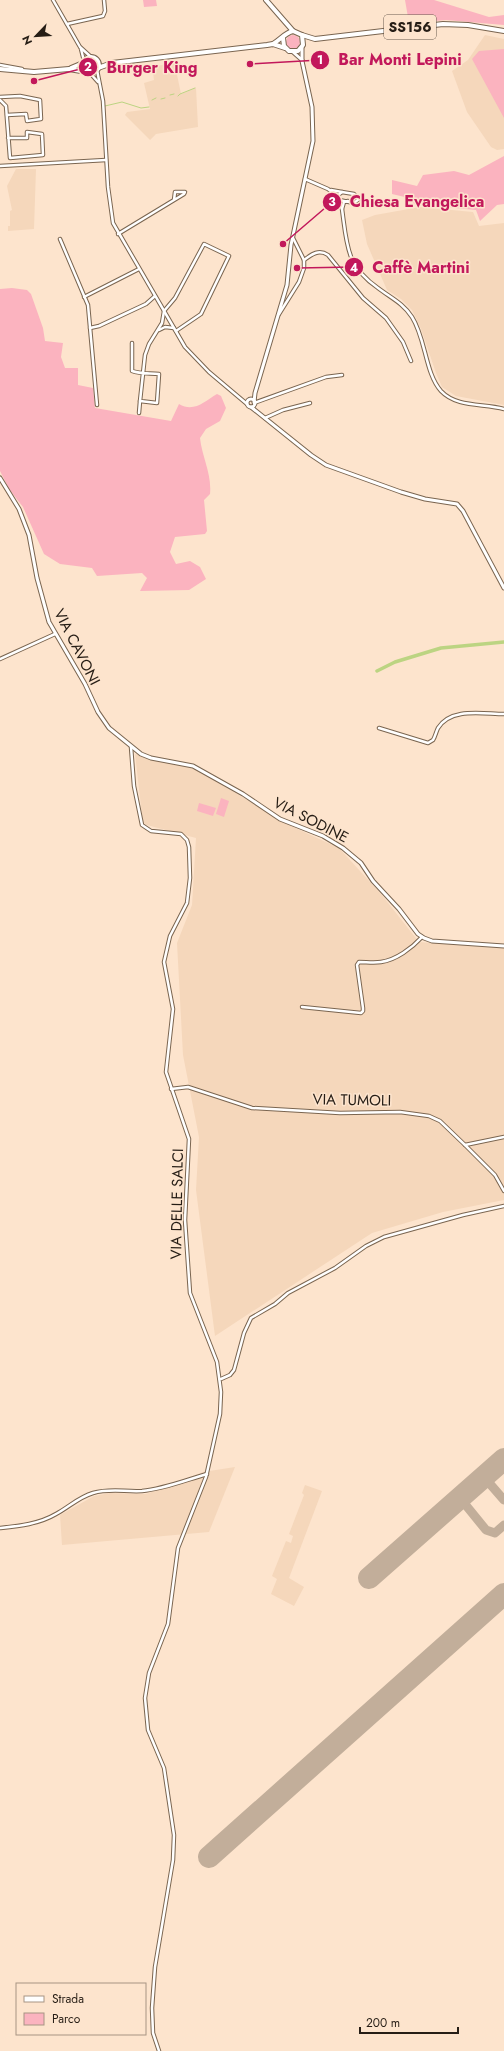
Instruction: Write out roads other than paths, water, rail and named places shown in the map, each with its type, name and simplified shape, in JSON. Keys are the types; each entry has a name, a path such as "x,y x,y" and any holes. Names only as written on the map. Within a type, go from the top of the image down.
{"main road":[{"path":"266,0 293,31 273,44"},
{"path":"283,20 285,48"},
{"name":"SS156","path":"293,52 315,39 443,24 468,25 504,31"},
{"name":"SS156","path":"293,31 315,39"},
{"path":"302,35 303,46"},
{"path":"0,69 26,71 69,69 88,73 112,63 273,44 293,52"},
{"path":"69,69 91,57 112,63"},
{"path":"96,59 97,69"},
{"path":"84,62 83,67 88,73"}],"street":[{"path":"53,0 80,47 84,62"},
{"path":"67,24 103,16 105,11 104,0"},
{"path":"253,404 287,284 292,237 313,141 312,107 302,61 303,46"},
{"path":"80,47 91,57"},
{"path":"293,52 302,61"},
{"path":"0,65 26,71"},
{"path":"97,69 100,85 110,212 118,234 175,330 196,360 240,398 253,404 259,413 326,465 425,499 457,504 463,511 504,588"},
{"path":"88,73 100,85"},
{"path":"0,98 20,96 40,100 41,120 27,121 26,114 7,115"},
{"path":"0,98 6,106 8,138 10,158 43,155 42,134 27,132 27,138 8,138"},
{"path":"0,166 106,160"},
{"path":"305,179 328,189 354,194 359,200 354,203 348,200 339,200"},
{"path":"328,189 337,196 339,200 342,209 348,253 355,267 367,280 401,303 412,317 432,373 441,391 463,403 504,409"},
{"path":"118,234 184,194 185,192 177,190 175,192 174,200"},
{"path":"337,196 342,192"},
{"path":"342,209 344,202 348,200"},
{"path":"279,314 299,282 304,268 304,260 292,237"},
{"path":"60,239 88,305 91,357 97,405"},
{"path":"139,413 148,344 162,323 164,311 175,298 204,244 229,256 201,314 175,330 165,327"},
{"path":"304,260 315,252 328,255 363,298 386,318 403,342 411,361"},
{"path":"84,297 139,269"},
{"path":"90,328 99,326 146,304 155,296"},
{"path":"162,323 166,320 170,320"},
{"path":"158,330 165,327 170,320"},
{"path":"132,343 131,370 159,374 157,403 140,401"},
{"path":"253,404 326,377 342,375"},
{"path":"248,401 255,393"},
{"path":"248,401 253,404"},
{"path":"265,418 283,410 310,403"},
{"name":"VIA CAVONI","path":"0,478 19,509 29,535 37,578 49,622 85,684 101,717 109,728 131,747"},
{"path":"0,659 55,634"},
{"path":"379,728 428,743 433,740 442,723 454,716 463,713 504,714"},
{"name":"VIA SODINE","path":"131,747 147,757 193,766 243,794 280,819 323,836 343,848 361,863 373,880 399,909 410,925 422,937"},
{"name":"VIA DELLE SALCI","path":"131,747 134,782 142,825 151,830 181,834 187,840 190,847 187,900 183,913 170,938 164,964 173,1007 166,1066 171,1089 189,1139 185,1220 190,1293 214,1354 220,1379 220,1410 207,1474 202,1493 178,1548 169,1620 149,1676 145,1698 145,1714 150,1734 164,1768 174,1835 173,1860 156,1963 152,2008 153,2033 159,2051"},
{"path":"302,1007 361,1013 363,1008 357,964 359,962 381,962 394,958 422,937 432,940 504,946"},
{"name":"VIA TUMOLI","path":"171,1089 188,1087 252,1108 340,1113 400,1112 422,1115 440,1121 495,1175 504,1191"},
{"path":"465,1145 504,1137"},
{"path":"220,1379 230,1375 234,1370 244,1333 251,1318 287,1294 330,1271 369,1245 387,1236 468,1213 504,1206"},
{"path":"0,1528 40,1521 57,1513 74,1501 94,1493 114,1490 142,1491 159,1489 207,1474"}],"waterway":[{"path":"178,96 195,88"},
{"path":"170,95 174,94"},
{"path":"152,100 156,98"},
{"path":"161,99 165,98"},
{"path":"105,106 122,102 141,108 149,107"},
{"path":"377,671 395,662 441,648 504,642"}],"place":[{"name":"Bar Monti Lepini","path":"250,64"},
{"name":"Burger King","path":"34,81"},
{"name":"Chiesa Evangelica","path":"283,244"},
{"name":"Caffè Martini","path":"297,268"}]}
